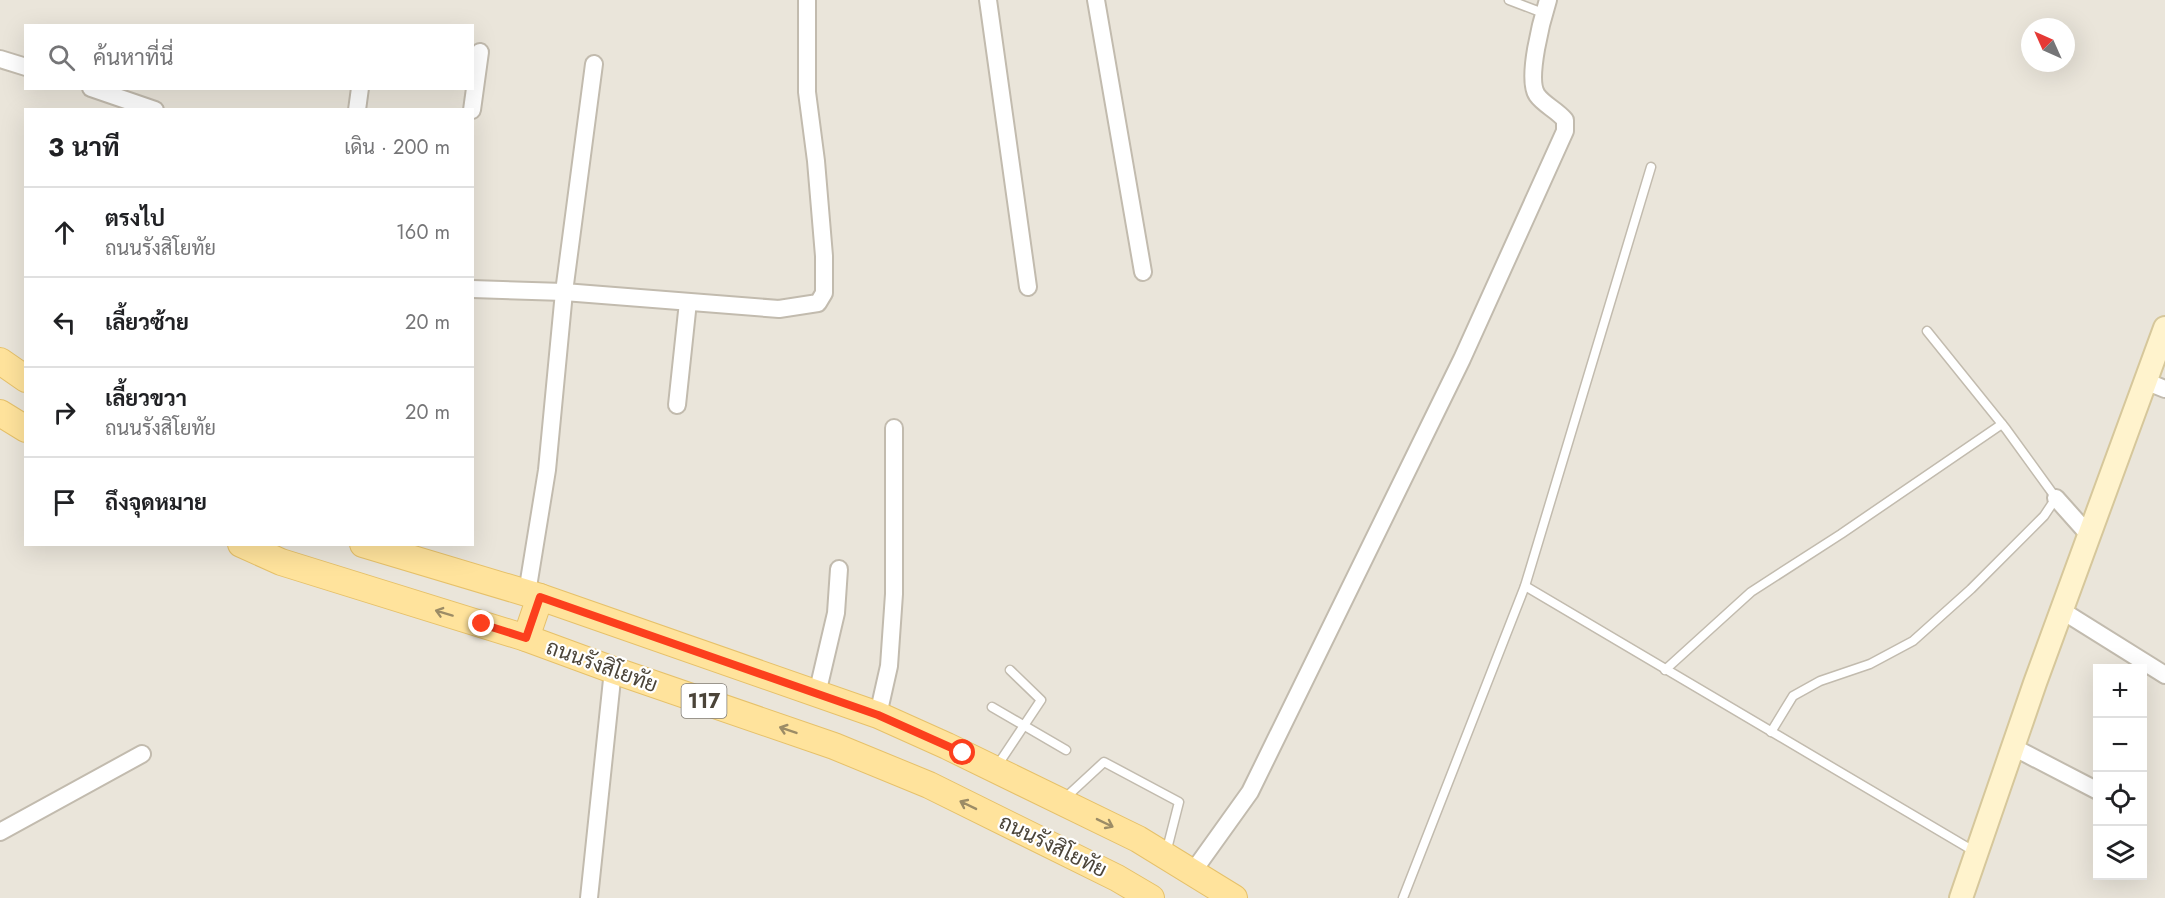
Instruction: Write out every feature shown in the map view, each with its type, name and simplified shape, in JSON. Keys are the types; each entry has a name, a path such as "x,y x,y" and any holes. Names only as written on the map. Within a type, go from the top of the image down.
{"main road":[{"path":"0,361 24,378"},
{"path":"0,413 24,428"},
{"name":"ถนนรังสิโยทัย","path":"245,546 281,562 526,638 834,746 929,785 1117,878 1151,898"},
{"name":"ถนนรังสิโยทัย","path":"374,546 396,550 533,595 878,715 1138,839 1234,898"},
{"path":"526,638 533,595"}],"street":[{"path":"474,289 564,292 779,309 818,303 824,293 824,256 816,161 807,92 807,0"},
{"path":"988,0 1028,287"},
{"path":"1096,0 1143,272"},
{"path":"1192,873 1250,792 1462,359 1565,131 1566,123 1563,117 1538,97 1533,83 1546,7"},
{"path":"472,108 480,52"},
{"path":"0,59 24,66"},
{"path":"533,595 564,292 594,64"},
{"path":"97,90 149,108"},
{"path":"357,108 360,90"},
{"path":"677,405 688,302"},
{"path":"1961,898 2089,535 2155,385 2165,328"},
{"path":"878,715 889,666 894,594 894,428"},
{"path":"2056,498 2089,535"},
{"path":"818,693 836,614 839,569"},
{"path":"2061,610 2165,675"},
{"path":"589,898 613,670"},
{"path":"2013,747 2093,789"},
{"path":"0,832 142,754"}],"lane":[{"path":"1509,0 1546,7"},
{"path":"1403,898 1525,586 1652,167"},
{"path":"1771,732 1793,696 1820,681 1870,664 1914,641 1971,589 2044,516 2056,498 2002,424 1927,331"},
{"path":"1665,670 1750,592 1841,534 2002,424"},
{"path":"1525,586 1977,853"},
{"path":"995,769 1041,700 1010,670"},
{"path":"992,707 1066,750"},
{"path":"1061,801 1104,762 1179,802 1165,856"}],"shaded area":[{"path":"0,0 2165,0 2165,898 0,898"}],"route":[{"path":"482,624 526,638 540,597 878,715 963,753"}]}
